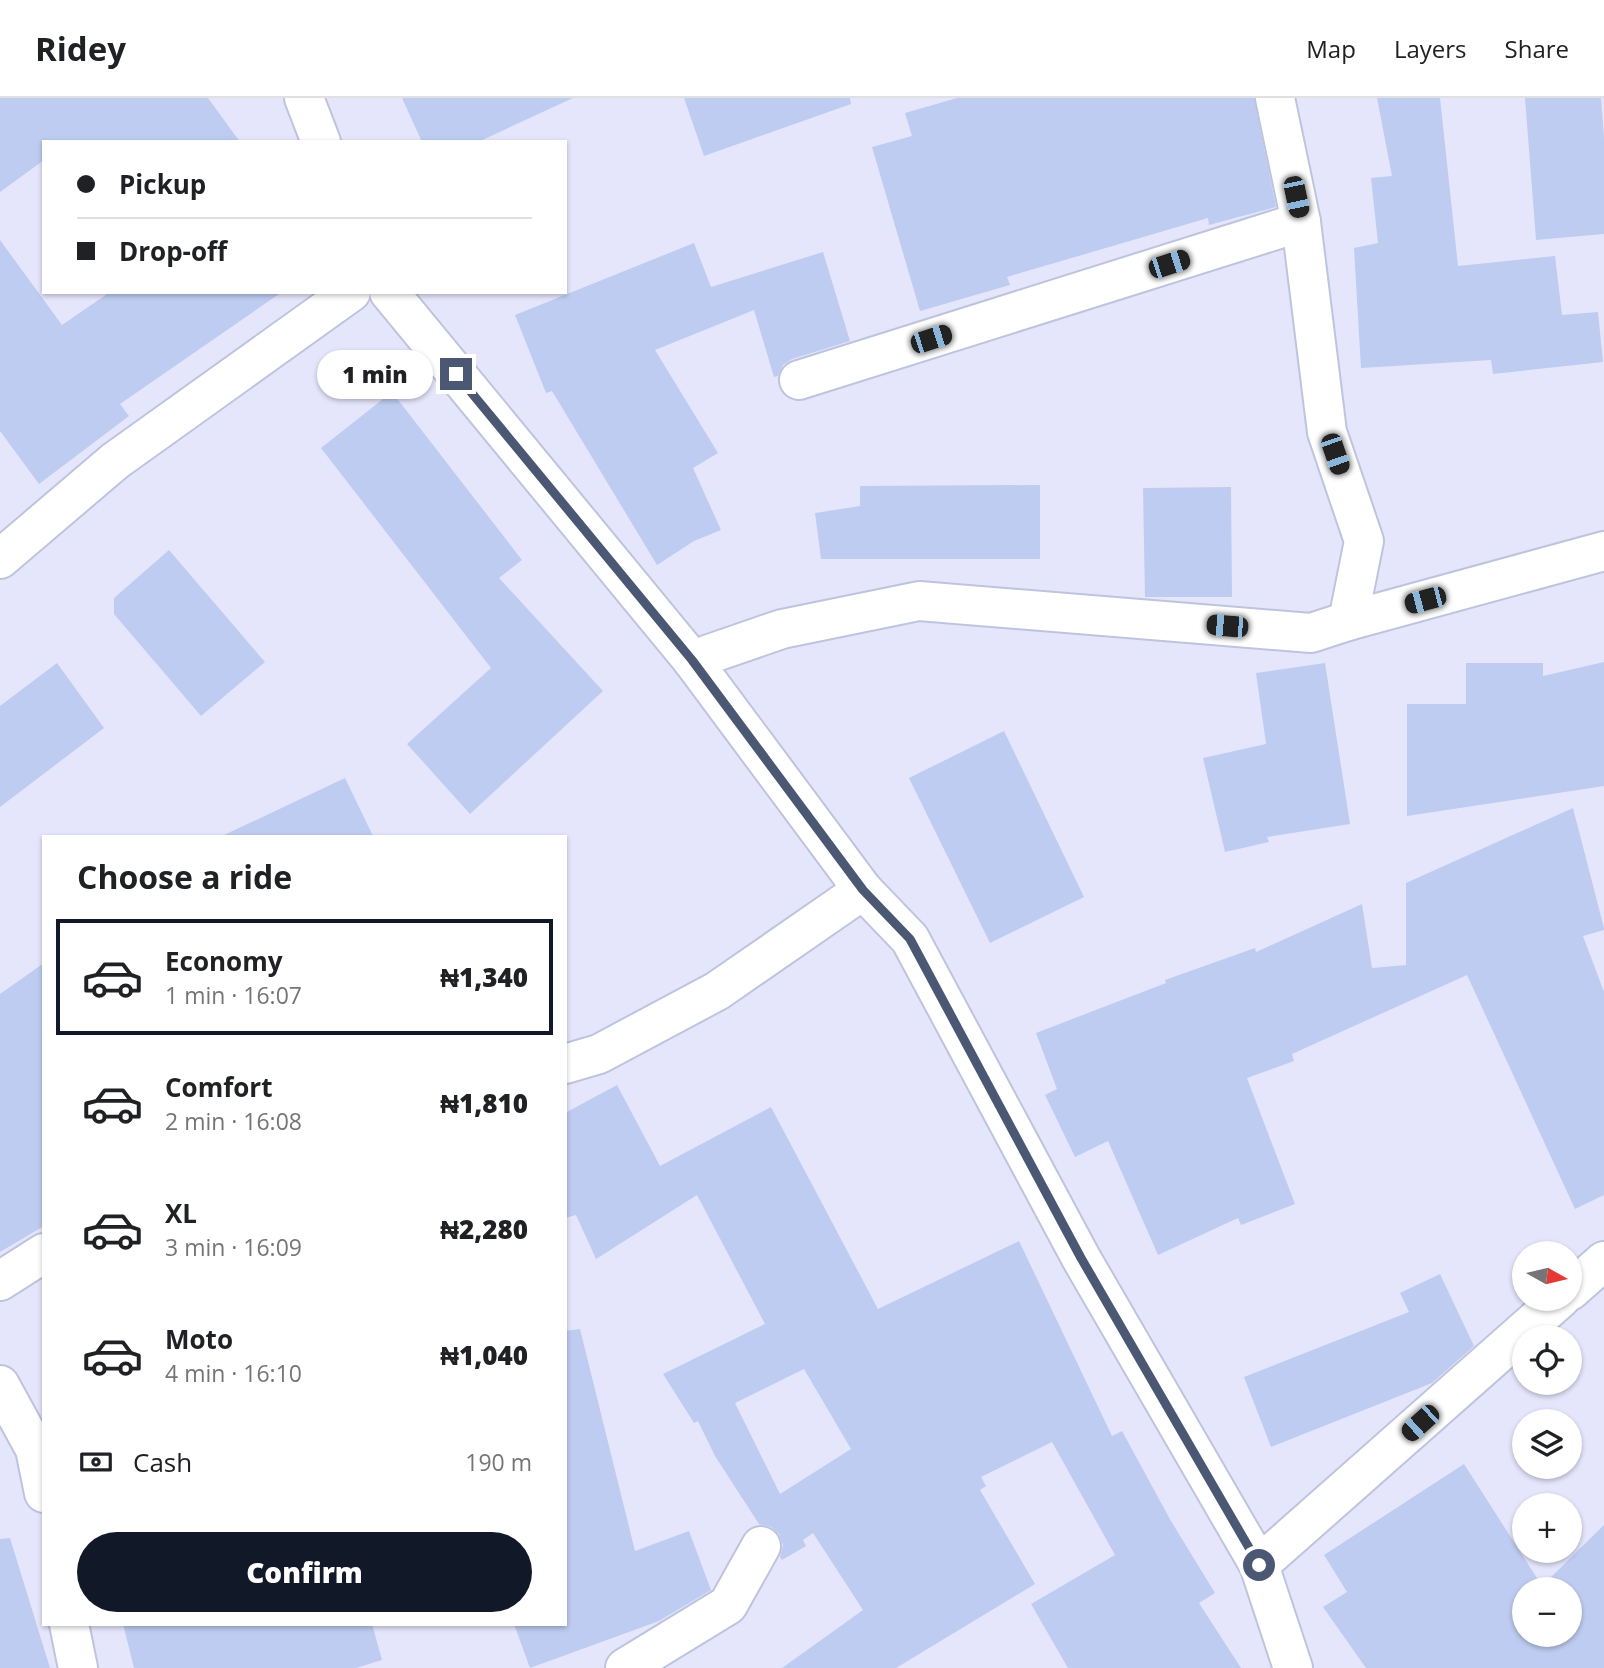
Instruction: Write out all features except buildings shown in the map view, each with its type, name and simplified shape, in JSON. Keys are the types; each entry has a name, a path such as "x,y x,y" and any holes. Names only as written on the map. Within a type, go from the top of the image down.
{"street":[{"path":"304,98 320,140"},
{"path":"1275,98 1301,222 1327,432 1364,541 1348,621"},
{"path":"799,380 1301,222"},
{"path":"4,543 348,294"},
{"path":"391,294 692,660 863,890 910,939 1081,1258 1259,1565 1293,1668"},
{"path":"692,660 782,629 919,601 1311,633 1604,551"},
{"path":"567,1063 599,1054 718,991 863,890"},
{"path":"0,1281 42,1254"},
{"path":"1582,1280 1604,1261"},
{"path":"1259,1565 1546,1311"},
{"path":"0,1385 35,1448 42,1483"},
{"path":"625,1668 728,1605 761,1546"},
{"path":"69,1626 78,1668"}],"route":[{"path":"456,374 692,660 863,890 910,939 1081,1258 1259,1565"}]}
